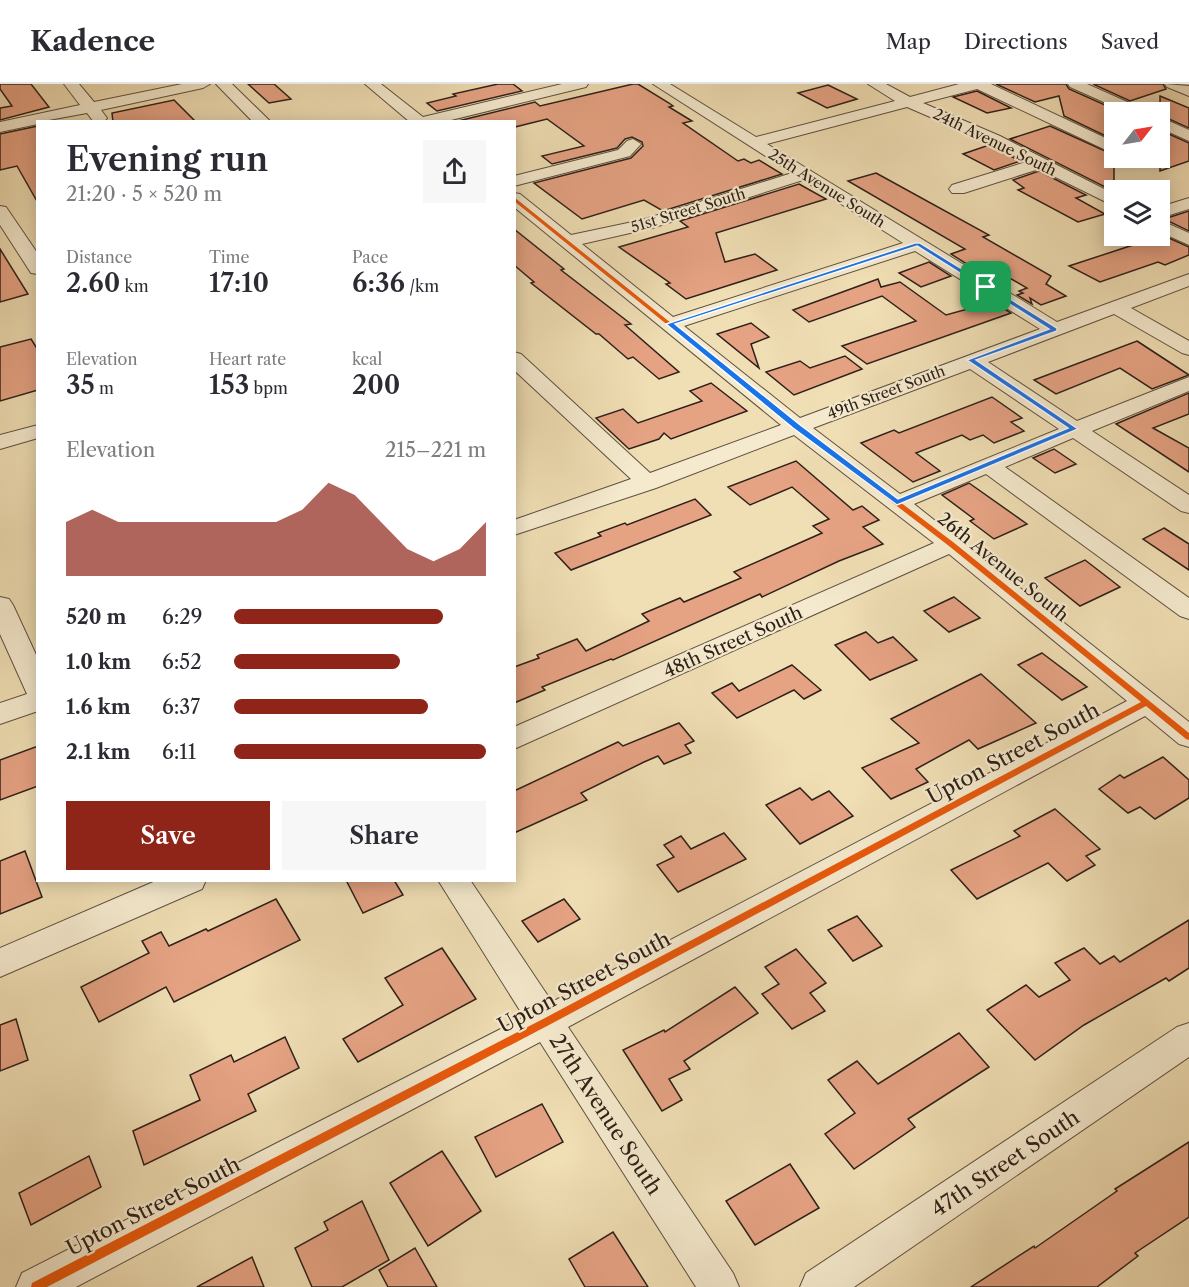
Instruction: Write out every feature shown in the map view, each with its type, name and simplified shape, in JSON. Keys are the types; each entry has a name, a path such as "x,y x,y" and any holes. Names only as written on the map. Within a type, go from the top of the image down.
{"street":[{"path":"70,84 100,120"},
{"path":"0,127 203,84"},
{"path":"223,84 261,120"},
{"path":"372,84 417,120"},
{"path":"428,120 581,84"},
{"name":"25th Avenue South","path":"660,84 1054,329"},
{"name":"24th Avenue South","path":"875,84 909,102 994,139 1104,196"},
{"path":"754,142 978,84 1104,143"},
{"path":"1075,84 1116,102"},
{"path":"1172,84 1189,91"},
{"path":"1170,127 1189,136"},
{"path":"516,180 624,153 633,144"},
{"path":"958,189 1041,163"},
{"name":"51st Street South","path":"569,241 646,225 806,174"},
{"name":"26th Avenue South","path":"516,200 796,426 951,544 1189,738"},
{"path":"1170,210 1189,203"},
{"path":"0,211 36,266"},
{"path":"1170,230 1189,240"},
{"path":"670,324 917,244"},
{"name":"49th Street South","path":"516,527 648,483 1189,280"},
{"path":"1116,307 1189,349"},
{"path":"516,359 648,483"},
{"path":"971,360 1189,506"},
{"path":"897,503 1189,383"},
{"path":"0,442 36,432"},
{"path":"988,465 1189,610"},
{"name":"48th Street South","path":"516,738 951,544"},
{"path":"0,604 36,685"},
{"path":"0,714 36,701"},
{"name":"Upton Street South","path":"36,1287 546,1022 1146,703"},
{"path":"0,963 186,882"},
{"name":"27th Avenue South","path":"454,882 719,1287"},
{"name":"47th Street South","path":"820,1287 1189,1038"}],"building":[{"path":"0,84 31,84 49,107 0,120 0,108 12,106 0,89"},
{"path":"248,84 274,84 291,99 269,103"},
{"path":"498,84 513,84 522,91 437,111 427,103 456,96 453,94"},
{"path":"638,84 673,106 669,107 692,121 683,123 738,161 744,159 751,163 759,160 782,174 663,211 644,200 582,219 534,183 631,158 643,146 642,142 632,137 625,139 617,148 552,164 542,156 584,146 547,119 516,127 516,120 462,120 535,102 540,106"},
{"path":"996,84 1066,84 1069,89 1104,105 1104,135 1064,116 1059,96 1035,102"},
{"path":"1093,84 1163,84 1166,89 1130,101"},
{"path":"828,85 857,99 827,108 798,93"},
{"path":"977,91 1011,108 987,113 953,97"},
{"path":"1160,96 1189,108 1189,128 1170,119 1170,102 1160,102"},
{"path":"174,100 194,120 113,120 112,113"},
{"path":"36,126 36,199 17,166 0,170 0,134"},
{"path":"1050,126 1104,150 1104,168 1114,168 1114,180 1104,180 1104,186 1010,139"},
{"path":"1170,134 1189,143 1189,161 1170,168"},
{"path":"989,145 1020,161 994,170 963,154"},
{"path":"1039,171 1086,195 1076,198 1104,214 1078,222 1018,190 1024,188 1013,180"},
{"path":"876,173 989,235 983,237 1051,276 1046,284 1066,296 1041,305 1030,298 1032,304 1017,295 1023,293 1019,291 1027,288 984,263 973,268 951,254 965,249 848,181"},
{"path":"799,184 826,199 716,233 725,262 755,254 777,270 686,299 666,284 670,283 619,247 688,227 680,221"},
{"path":"1189,211 1189,231 1170,222 1170,217"},
{"path":"516,231 564,269 561,270 631,324 625,325 679,372 659,379 633,357 628,359 531,283 534,282 516,267"},
{"path":"1170,238 1189,247 1189,255 1165,265 1158,262 1100,282 1069,266 1130,246 1170,246"},
{"path":"0,249 28,294 0,302"},
{"path":"929,262 951,276 921,287 899,273"},
{"path":"878,279 881,287 900,282 946,315 993,302 1011,313 867,364 842,346 916,321 882,296 809,322 793,310"},
{"path":"751,323 769,337 751,344 759,368 717,334"},
{"path":"31,339 36,347 36,391 0,401 0,347"},
{"path":"1137,341 1189,375 1152,389 1120,368 1056,394 1034,380"},
{"path":"845,356 862,369 794,395 766,372 800,361 810,368"},
{"path":"711,383 747,411 671,439 664,433 659,439 629,449 596,418 623,409 638,423 702,401 690,391"},
{"path":"1189,393 1189,414 1153,428 1189,448 1189,472 1116,424"},
{"path":"992,397 1022,418 1011,422 1024,431 994,443 983,435 970,440 962,435 916,453 940,471 913,482 861,443 894,430 899,433"},
{"path":"1054,449 1076,464 1055,473 1033,458"},
{"path":"796,461 853,510 862,506 879,520 863,527 883,544 839,561 762,597 760,594 613,660 542,687 545,690 516,702 516,666 539,658 537,655 577,639 586,651 649,621 642,614 680,598 684,602 741,578 734,572 822,533 813,526 829,519 792,487 750,505 728,487"},
{"path":"969,483 1027,524 994,539 970,521 974,519 942,495"},
{"path":"695,499 711,515 571,570 555,553 601,536 598,533 625,523 627,525"},
{"path":"1164,528 1189,544 1189,570 1143,539"},
{"path":"1085,560 1120,587 1080,606 1045,578"},
{"path":"954,597 980,618 949,632 924,611"},
{"path":"866,632 878,643 893,637 917,660 870,680 835,645"},
{"path":"1042,653 1087,687 1062,700 1018,665"},
{"path":"792,665 821,690 804,699 794,690 737,718 712,693 732,683 739,691"},
{"path":"981,674 1036,723 978,749 969,740 916,769 928,782 891,799 862,768 919,743 891,719"},
{"path":"679,723 694,741 685,745 691,753 664,764 658,756 644,762 581,793 587,800 516,832 516,790 618,742 623,746"},
{"path":"36,747 36,787 0,800 0,760"},
{"path":"1163,757 1189,780 1189,798 1155,819 1140,807 1128,813 1099,789 1120,775 1124,778"},
{"path":"800,788 812,800 829,791 853,816 800,844 766,805"},
{"path":"1055,809 1100,849 1086,856 1095,865 1067,881 1048,863 977,899 951,870 1020,836 1014,831"},
{"path":"724,833 746,859 678,892 657,865 674,857 664,845 681,836 691,849"},
{"path":"25,851 42,897 0,914 0,861"},
{"path":"347,882 395,882 403,895 363,913"},
{"path":"276,899 300,940 174,1002 166,987 99,1022 81,987 149,953 142,941 161,932 169,946 206,929 208,931"},
{"path":"564,899 580,919 538,942 522,921"},
{"path":"857,916 882,946 853,961 828,930"},
{"path":"1189,920 1189,968 1169,981 1166,978 1084,1025 1035,1060 987,1010 1026,985 1039,997 1070,980 1055,963 1084,948 1100,964 1114,956 1120,962"},
{"path":"442,948 476,999 358,1062 343,1039 403,1005 385,978"},
{"path":"796,949 826,983 810,993 825,1011 792,1029 762,994 779,984 765,967"},
{"path":"735,987 758,1013 684,1061 690,1069 669,1079 682,1100 662,1111 623,1050 664,1030 665,1032"},
{"path":"16,1019 28,1060 0,1071 0,1025"},
{"path":"959,1033 989,1067 908,1119 915,1127 854,1169 825,1134 855,1113 828,1080 857,1061 878,1084"},
{"path":"285,1037 299,1068 248,1094 256,1111 144,1165 133,1131 200,1100 190,1075 231,1055 234,1062"},
{"path":"542,1104 563,1142 496,1177 475,1137"},
{"path":"1189,1142 1189,1217 1135,1253 1138,1256 1097,1287 971,1287 1034,1246 1035,1248 1117,1191 1115,1189"},
{"path":"442,1151 481,1211 428,1246 390,1183"},
{"path":"89,1156 101,1187 31,1225 19,1193"},
{"path":"790,1164 819,1208 755,1245 726,1201"},
{"path":"362,1201 389,1260 342,1287 312,1287 295,1248 328,1230 324,1222"},
{"path":"613,1232 648,1287 585,1287 569,1259"},
{"path":"415,1248 437,1287 388,1287 379,1270"},
{"path":"252,1257 264,1287 197,1287"}],"cycle path":[{"path":"516,200 796,426 951,544 1189,737"},
{"path":"36,1287 546,1022 1146,703"}],"route":[{"path":"917,244 986,287 1054,329 971,360 1074,429 897,503 796,426 670,324 917,244"}]}
